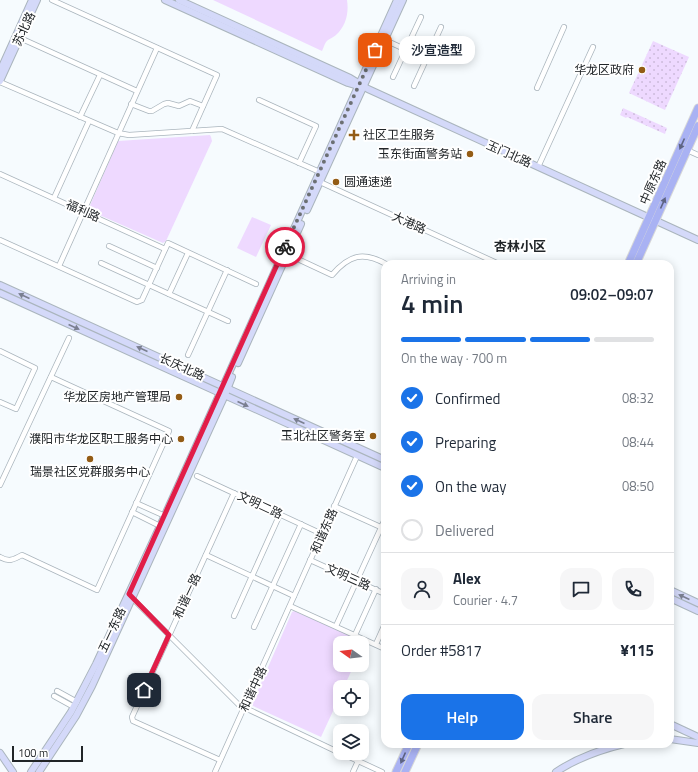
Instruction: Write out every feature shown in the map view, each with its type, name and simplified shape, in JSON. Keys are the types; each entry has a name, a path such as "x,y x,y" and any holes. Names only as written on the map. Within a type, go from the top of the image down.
{"main road":[{"name":"中原东路","path":"637,260 652,219 698,108"},
{"name":"中原东路","path":"630,260 698,126"},
{"path":"396,772 407,748"},
{"path":"405,772 416,748"}],"street":[{"name":"苏北路","path":"0,71 32,0"},
{"name":"苏北路","path":"0,81 37,0"},
{"path":"52,0 217,75 192,131"},
{"name":"玉门北路","path":"165,0 348,83 360,86 698,240"},
{"name":"玉门北路","path":"179,0 350,78 360,86"},
{"name":"五一东路","path":"39,772 84,701 398,0"},
{"name":"五一东路","path":"360,86 385,40 403,0"},
{"path":"393,77 421,17"},
{"path":"414,86 441,27"},
{"path":"537,88 564,27"},
{"path":"20,38 137,92"},
{"path":"385,40 426,59"},
{"path":"538,167 593,47"},
{"path":"59,266 157,48"},
{"path":"80,117 100,75"},
{"path":"0,81 118,133 129,135 222,129 321,173"},
{"path":"259,100 316,126 299,163"},
{"path":"131,104 149,111 168,103 179,106 190,101 203,106"},
{"path":"54,198 88,121"},
{"path":"687,150 698,155"},
{"name":"五一东路","path":"225,387 228,384 320,182 321,173"},
{"name":"福利路","path":"0,174 165,249"},
{"name":"大港路","path":"320,182 490,260"},
{"path":"0,240 138,302 142,300 168,243 256,284"},
{"path":"110,246 157,268"},
{"path":"169,294 188,252"},
{"path":"287,254 332,274 341,264 356,257 371,258 381,262"},
{"path":"101,263 228,321"},
{"path":"188,355 227,270"},
{"name":"长庆北路","path":"0,285 381,458"},
{"name":"长庆北路","path":"0,293 381,466"},
{"path":"0,485 69,338"},
{"path":"0,352 35,368 16,409 0,402"},
{"path":"0,557 7,561 14,560 22,555 97,590 169,431 51,377"},
{"name":"五一东路","path":"31,772 75,705 131,596 160,526 222,394"},
{"name":"和谐东路","path":"290,606 357,456"},
{"name":"文明二路","path":"197,476 322,534"},
{"name":"和谐一路","path":"220,760 133,721 132,717 234,493"},
{"path":"136,503 165,516"},
{"path":"334,506 381,527"},
{"path":"132,512 160,526"},
{"path":"234,616 280,514"},
{"path":"254,627 301,524"},
{"path":"336,626 381,532"},
{"path":"206,555 294,596"},
{"name":"文明三路","path":"310,560 381,592"},
{"path":"355,635 376,590"},
{"path":"674,592 698,603"},
{"path":"131,596 234,700 244,708 333,750"},
{"path":"674,600 698,611"},
{"path":"290,606 381,647"},
{"name":"和谐中路","path":"215,772 290,606"},
{"path":"376,644 381,633"},
{"path":"57,691 75,705"},
{"path":"54,696 75,705"},
{"path":"674,726 698,737"},
{"path":"674,740 698,743"},
{"path":"556,772 569,763 584,756 608,748"},
{"path":"0,753 13,772"},
{"path":"353,772 358,761 382,772"}],"shaded area":[{"path":"213,0 347,0 348,10 342,28 335,36 325,43 322,51"},
{"path":"653,41 689,57 665,110 629,93"},
{"path":"623,108 667,128 665,134 620,115"},
{"path":"210,135 212,141 166,241 163,243 88,210 118,141"},
{"path":"252,217 271,225 256,257 237,248"},
{"path":"294,611 353,636 333,636 333,672 351,672 347,680 333,680 333,711 321,737 253,706 252,704 292,612"}],"way so far":[{"path":"285,247 375,50"}],"place":[{"name":"沙宣造型","path":"375,50"},
{"name":"华龙区政府","path":"642,70"},
{"name":"社区卫生服务","path":"354,135"},
{"name":"玉东街面警务站","path":"470,154"},
{"name":"圆通速递","path":"336,182"},
{"name":"华龙区房地产管理局","path":"179,397"},
{"name":"玉北社区警务室","path":"373,436"},
{"name":"濮阳市华龙区职工服务中心","path":"181,439"},
{"name":"瑞景社区党群服务中心","path":"90,459"}],"district":[{"name":"杏林小区","path":"520,246"}],"route":[{"path":"144,690 169,635 129,594 285,247"}]}
